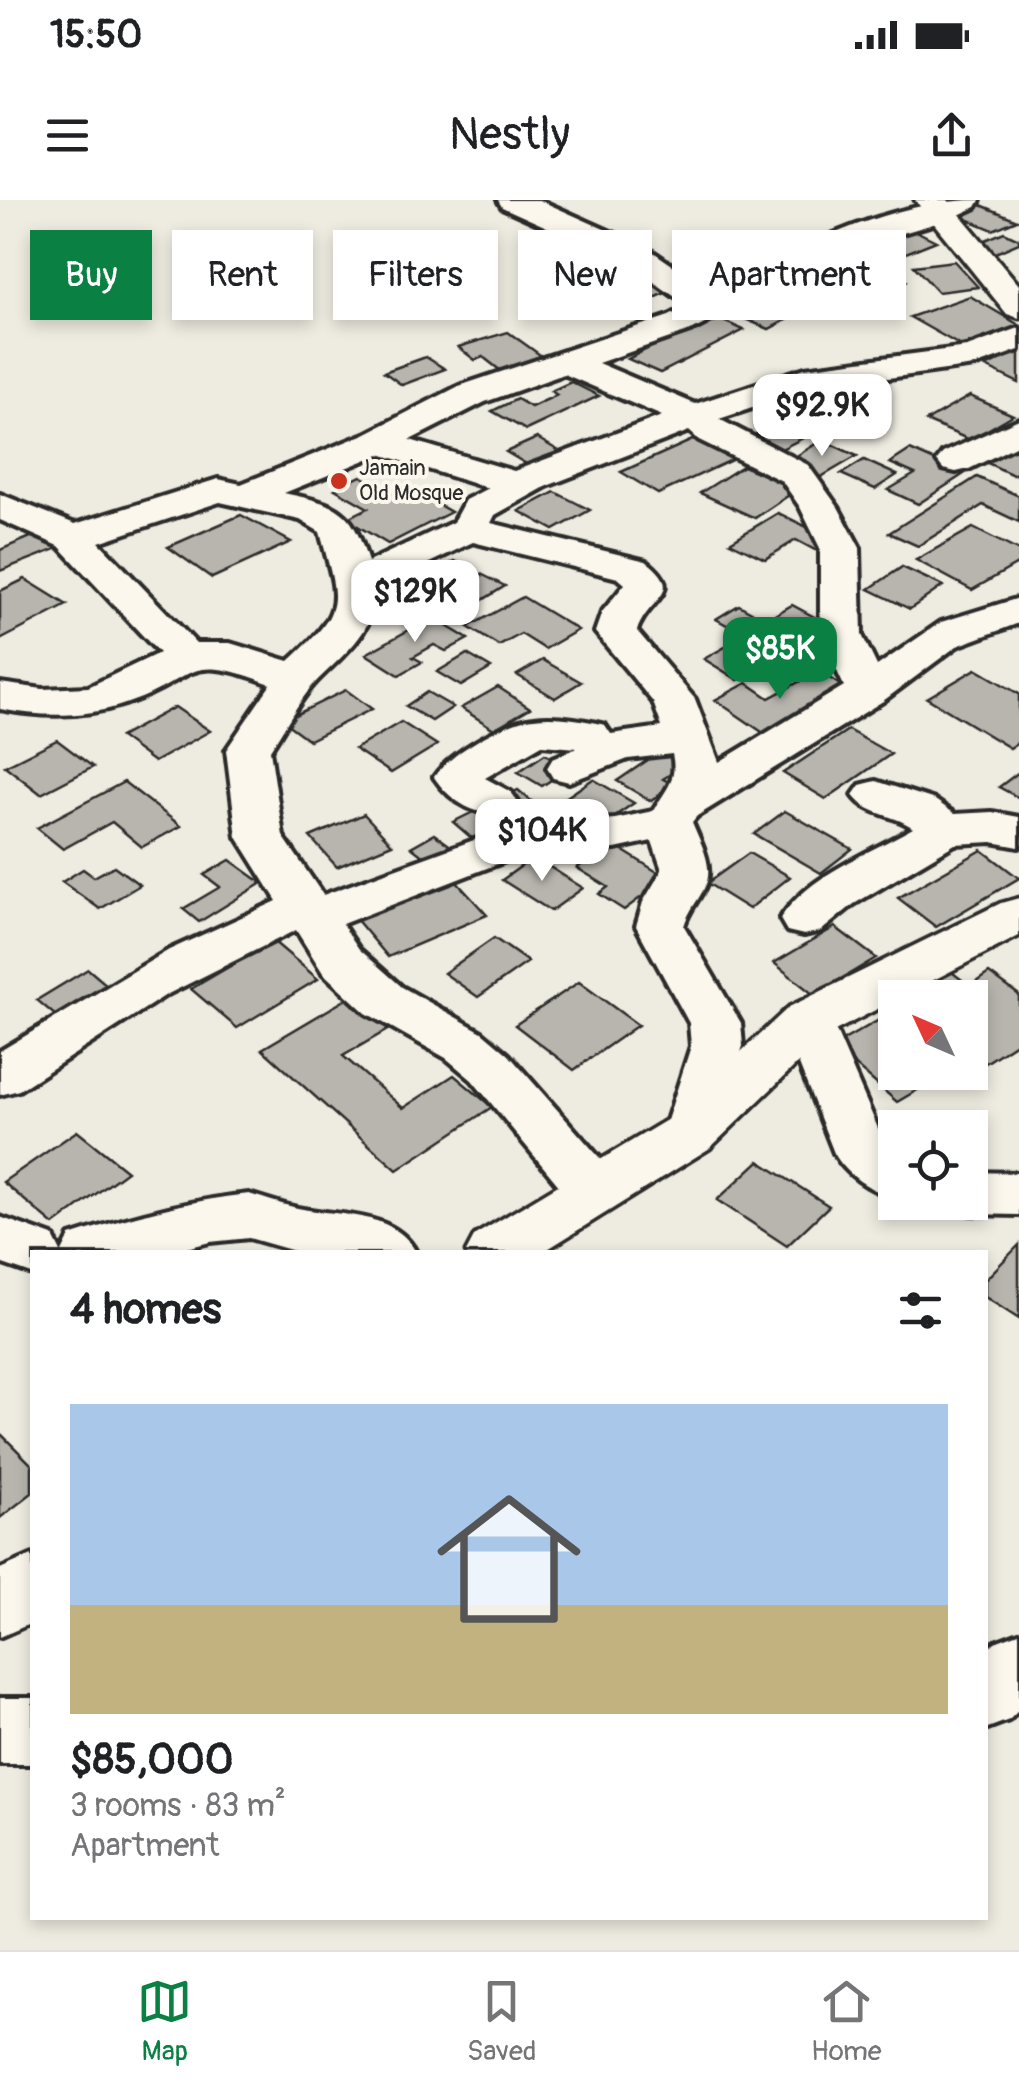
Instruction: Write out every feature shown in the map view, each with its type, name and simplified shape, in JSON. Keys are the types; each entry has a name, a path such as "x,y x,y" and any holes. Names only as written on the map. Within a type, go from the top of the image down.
{"street":[{"path":"513,200 638,256 672,279"},
{"path":"898,200 945,204 1019,307"},
{"path":"870,230 945,204"},
{"path":"246,495 378,442 472,394 688,320"},
{"path":"354,584 469,529 479,508 534,478 694,416 805,379 974,356 1019,338"},
{"path":"563,362 694,416 712,432 796,473 840,548 841,635 868,692"},
{"path":"956,461 1019,430"},
{"path":"378,442 513,482 534,478"},
{"path":"74,538 218,490 330,518 339,529 354,584 354,608 339,638 296,678 248,750 260,837 341,962 362,984 464,1046 490,1068 594,1189"},
{"path":"0,506 74,538 184,656"},
{"path":"469,529 632,569 646,580 646,591 623,612 616,632 673,698 698,775 674,814 686,870 683,883 667,902 660,926 715,1024 717,1046 690,1133"},
{"path":"0,1076 166,970 248,930 309,913 507,844 615,834 674,814 901,670 932,640 972,623 1019,610"},
{"path":"0,696 51,701 102,696 184,656 231,656 296,678"},
{"path":"496,802 467,787 457,777 484,756 534,731 584,737 689,738"},
{"path":"876,795 919,810 945,830"},
{"path":"804,919 837,893 945,830 992,827 1019,832"},
{"path":"499,1250 690,1133 808,1022 1019,915"},
{"path":"808,1022 860,1153 878,1165"},
{"path":"988,1193 1019,1194"},
{"path":"98,1250 210,1220 249,1216 300,1231 366,1240 384,1250"},
{"path":"0,1239 30,1251"},
{"path":"0,1606 30,1587"},
{"path":"988,1694 1019,1664"},
{"path":"0,1731 30,1730"}],"building":[{"path":"981,205 1017,220 993,230 957,215"},
{"path":"906,226 936,241 906,253 906,230 896,230"},
{"path":"1004,232 1019,239 1019,243 991,255 971,246"},
{"path":"954,261 978,287 938,292 914,266"},
{"path":"652,280 672,290 652,299"},
{"path":"970,296 1019,325 961,346 910,317"},
{"path":"704,320 721,320 744,330 660,373 628,359"},
{"path":"747,320 786,320 769,329"},
{"path":"508,332 543,357 501,371 483,357 475,360 458,347"},
{"path":"1019,351 1019,383 986,367"},
{"path":"426,357 445,369 402,385 384,372"},
{"path":"830,380 873,399 820,429 777,410"},
{"path":"571,382 599,396 526,430 492,411 517,399 531,407 557,395 551,391"},
{"path":"970,396 1013,415 970,440 926,421"},
{"path":"778,423 805,437 769,455 743,441"},
{"path":"537,438 566,455 535,469 506,452"},
{"path":"697,438 734,459 658,494 621,472"},
{"path":"822,440 857,456 821,477 787,462"},
{"path":"1009,447 1019,452 1019,471 1013,475 983,461"},
{"path":"910,450 964,474 918,504 888,490 915,474 890,463"},
{"path":"864,460 897,475 875,489 841,474"},
{"path":"743,466 798,489 755,518 700,493"},
{"path":"361,476 393,494 407,487 451,512 388,544 346,519 368,508 335,489"},
{"path":"977,477 1019,496 1019,522 983,505 918,546 889,533"},
{"path":"555,492 590,510 554,530 519,511"},
{"path":"778,513 832,539 815,550 796,540 765,559 730,542"},
{"path":"241,515 291,542 212,578 168,547"},
{"path":"973,528 1019,551 1019,563 972,590 916,560"},
{"path":"40,533 59,548 0,571 0,550"},
{"path":"455,561 505,586 457,616 407,590"},
{"path":"902,567 943,586 910,609 869,589"},
{"path":"25,579 67,605 0,640 0,591"},
{"path":"523,597 578,630 545,649 521,634 499,646 468,627"},
{"path":"739,605 766,620 792,605 835,628 786,658 716,619"},
{"path":"432,617 468,639 446,651 434,645 413,657 422,662 399,675 366,654"},
{"path":"734,642 768,663 738,680 704,659"},
{"path":"467,654 491,668 461,686 437,672"},
{"path":"543,660 581,682 555,698 517,675"},
{"path":"976,669 1019,694 1019,742 1010,748 927,698"},
{"path":"819,671 846,689 765,734 715,700 747,683 769,698"},
{"path":"498,687 530,708 494,729 461,708"},
{"path":"346,690 372,709 309,740 283,721"},
{"path":"427,692 453,707 432,721 406,706"},
{"path":"175,707 210,731 154,762 120,737"},
{"path":"401,722 437,745 391,773 355,749"},
{"path":"848,730 891,754 826,799 783,773"},
{"path":"57,740 93,767 41,794 5,766"},
{"path":"664,749 687,763 663,779 674,785 651,801 617,781"},
{"path":"545,754 569,768 542,786 518,772"},
{"path":"1019,772 1019,798 999,787"},
{"path":"593,779 634,803 618,814 632,822 615,834 561,801"},
{"path":"124,782 181,826 142,847 112,822 63,849 37,828"},
{"path":"518,790 547,814 482,847 453,822"},
{"path":"785,811 852,849 821,873 754,834"},
{"path":"364,814 392,844 337,867 310,837"},
{"path":"434,834 452,847 429,861 411,847"},
{"path":"612,844 667,878 624,910 599,894 608,887 577,868"},
{"path":"982,850 1019,878 936,927 898,898"},
{"path":"749,853 790,877 749,909 707,883"},
{"path":"534,857 583,888 551,911 502,880"},
{"path":"230,860 262,883 199,922 183,909 220,887 204,875"},
{"path":"114,866 140,885 100,909 62,882 83,869 94,877"},
{"path":"454,879 487,915 388,957 356,919"},
{"path":"835,927 876,958 814,995 774,963"},
{"path":"494,938 528,962 478,997 444,973"},
{"path":"273,941 318,979 237,1028 191,989"},
{"path":"88,969 114,991 63,1022 37,1000"},
{"path":"949,970 962,980 934,980"},
{"path":"989,973 1019,995 1019,1041 988,1061 988,980 979,980"},
{"path":"579,982 638,1025 574,1070 515,1025"},
{"path":"350,997 389,1029 343,1056 403,1108 454,1075 492,1107 397,1170 262,1049"},
{"path":"878,1021 878,1085 833,1046"},
{"path":"883,1090 917,1090 897,1102"},
{"path":"77,1131 127,1171 54,1225 3,1182"},
{"path":"759,1161 829,1206 787,1246 717,1200"},
{"path":"1019,1245 1019,1319 988,1299 988,1277"},
{"path":"0,1433 30,1463 30,1495 0,1518"}],"place":[{"name":"Jamain Old Mosque","path":"339,481"}]}
